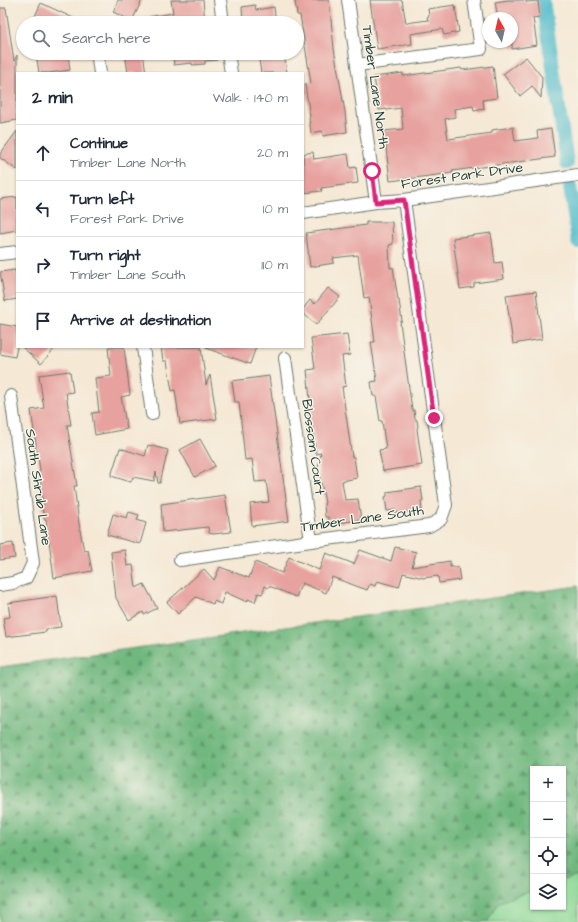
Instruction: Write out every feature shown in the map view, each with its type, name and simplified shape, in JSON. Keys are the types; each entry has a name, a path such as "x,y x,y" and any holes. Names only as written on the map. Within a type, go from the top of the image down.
{"street":[{"path":"220,0 223,16"},
{"name":"Timber Lane North","path":"348,0 376,202"},
{"path":"357,65 481,49 474,0"},
{"path":"98,60 100,72"},
{"path":"229,60 231,72"},
{"name":"Forest Park Drive","path":"304,213 578,175"},
{"name":"Timber Lane South","path":"180,560 429,526 441,519 446,505 404,200"},
{"path":"0,254 16,252"},
{"path":"143,348 152,414"},
{"name":"Blossom Court","path":"286,358 312,541"},
{"name":"South Shrub Lane","path":"0,585 13,583 26,578 33,563 11,396"}],"green space":[{"path":"578,586 578,876 566,879 566,766 530,766 530,891 499,902 487,922 0,922 0,667"},
{"path":"578,876 578,922 487,922 499,902 530,891 530,910 566,910 566,879"}],"building":[{"path":"118,0 142,0 134,16 121,16 113,12"},
{"path":"171,0 203,0 204,16 155,16 173,13"},
{"path":"329,0 334,49 347,132 323,136 322,131 311,133 305,84 311,83 304,40 304,16 297,15 295,1"},
{"path":"370,0 402,0 406,23 428,20 428,9 455,5 459,32 444,35 442,29 411,34 412,44 377,49"},
{"path":"508,0 526,0 526,2 538,1 540,17 533,18 537,45 512,49 518,48 518,12 497,12 495,2"},
{"path":"41,3 69,16 35,16"},
{"path":"255,5 256,10 274,7 275,16 243,16 242,7"},
{"path":"0,8 6,8 14,61 16,57 17,60 16,120 0,123"},
{"path":"526,57 542,77 541,98 532,86 520,96 503,74"},
{"path":"37,60 69,60 70,70 39,72"},
{"path":"126,60 144,60 146,72 128,72"},
{"path":"174,60 217,60 205,61 205,64 192,65 192,63 174,65"},
{"path":"259,60 285,60 287,72 261,72"},
{"path":"493,66 497,98 483,100 484,109 474,111 473,106 454,109 455,117 445,119 448,139 492,133 492,130 513,127 515,141 538,138 537,131 551,129 555,157 390,181 384,131 403,129 401,108 379,110 374,77 403,73 403,76 461,68 462,70"},
{"path":"16,132 16,169 0,158 0,154"},
{"path":"313,152 314,159 348,154 350,168 356,167 358,183 321,188 322,191 304,193 304,154"},
{"path":"16,197 16,230 0,233 0,199"},
{"path":"366,222 392,222 393,244 389,245 390,268 393,267 399,300 402,321 400,322 412,410 414,410 415,419 417,420 422,465 383,471 379,450 386,449 382,421 380,421 376,396 373,396 371,382 377,381 371,342 375,342 369,297 364,298 358,255 333,258 334,263 310,267 306,233 366,225"},
{"path":"491,233 495,263 502,262 504,279 474,283 474,287 460,289 453,238"},
{"path":"15,270 16,299 5,301 0,272"},
{"path":"328,288 340,297 316,325 304,314 304,308 310,300 315,304"},
{"path":"536,291 542,339 513,344 506,295"},
{"path":"0,324 16,327 17,348 15,357 0,354"},
{"path":"347,334 350,355 342,356 346,386 342,387 352,457 354,457 357,478 342,481 345,500 358,499 361,520 329,524 328,517 325,517 325,503 318,467 321,453 316,454 312,422 310,422 307,401 310,400 307,370 315,369 311,338"},
{"path":"23,348 55,348 41,364"},
{"path":"108,348 124,348 130,395 121,397 127,429 95,435 92,413 99,412 95,378 111,376"},
{"path":"161,348 201,348 206,385 210,375 217,419 180,424 175,390 172,391 167,361 163,361"},
{"path":"206,348 256,348 250,364"},
{"path":"70,371 73,392 66,393 71,425 67,425 77,486 74,486 80,530 84,551 88,550 92,571 54,578 46,519 44,519 42,505 40,470 37,451 35,448 36,445 31,410 44,408 39,375"},
{"path":"269,376 289,521 252,526 250,504 269,502 266,481 255,482 252,459 245,460 239,402 235,402 232,381"},
{"path":"200,439 215,466 195,477 180,450"},
{"path":"148,445 168,450 160,483 158,483 156,472 154,481 133,477 131,482 111,476 120,448 145,456"},
{"path":"421,487 423,501 421,501 422,510 395,513 395,510 387,511 385,497 387,496 387,492"},
{"path":"225,495 231,532 213,534 209,533 208,527 163,532 161,504"},
{"path":"129,512 139,515 137,520 146,523 140,544 107,535 113,514 127,518"},
{"path":"13,543 15,558 0,560 0,545"},
{"path":"395,547 416,552 412,567 450,561 450,567 458,567 460,580 439,583 438,576 423,578 403,573 399,587 377,581 375,586 370,584 367,590 332,577 326,593 302,583 296,597 269,586 268,588 265,586 262,594 258,593 255,602 248,599 247,602 225,592 221,604 214,601 213,604 196,597 178,614 167,602 204,569 214,580 220,567 249,578 255,562 282,573 289,557 319,570 326,553 354,564 360,550 391,561"},
{"path":"125,550 127,566 133,565 136,588 144,584 157,608 144,615 143,612 129,620 116,598 111,552"},
{"path":"57,596 61,627 46,629 46,632 6,637 3,618 10,617 8,603"}],"waterway":[{"path":"543,0 567,163"},
{"path":"570,187 578,242"}],"route":[{"path":"372,171 376,202 404,200 434,418"}]}
